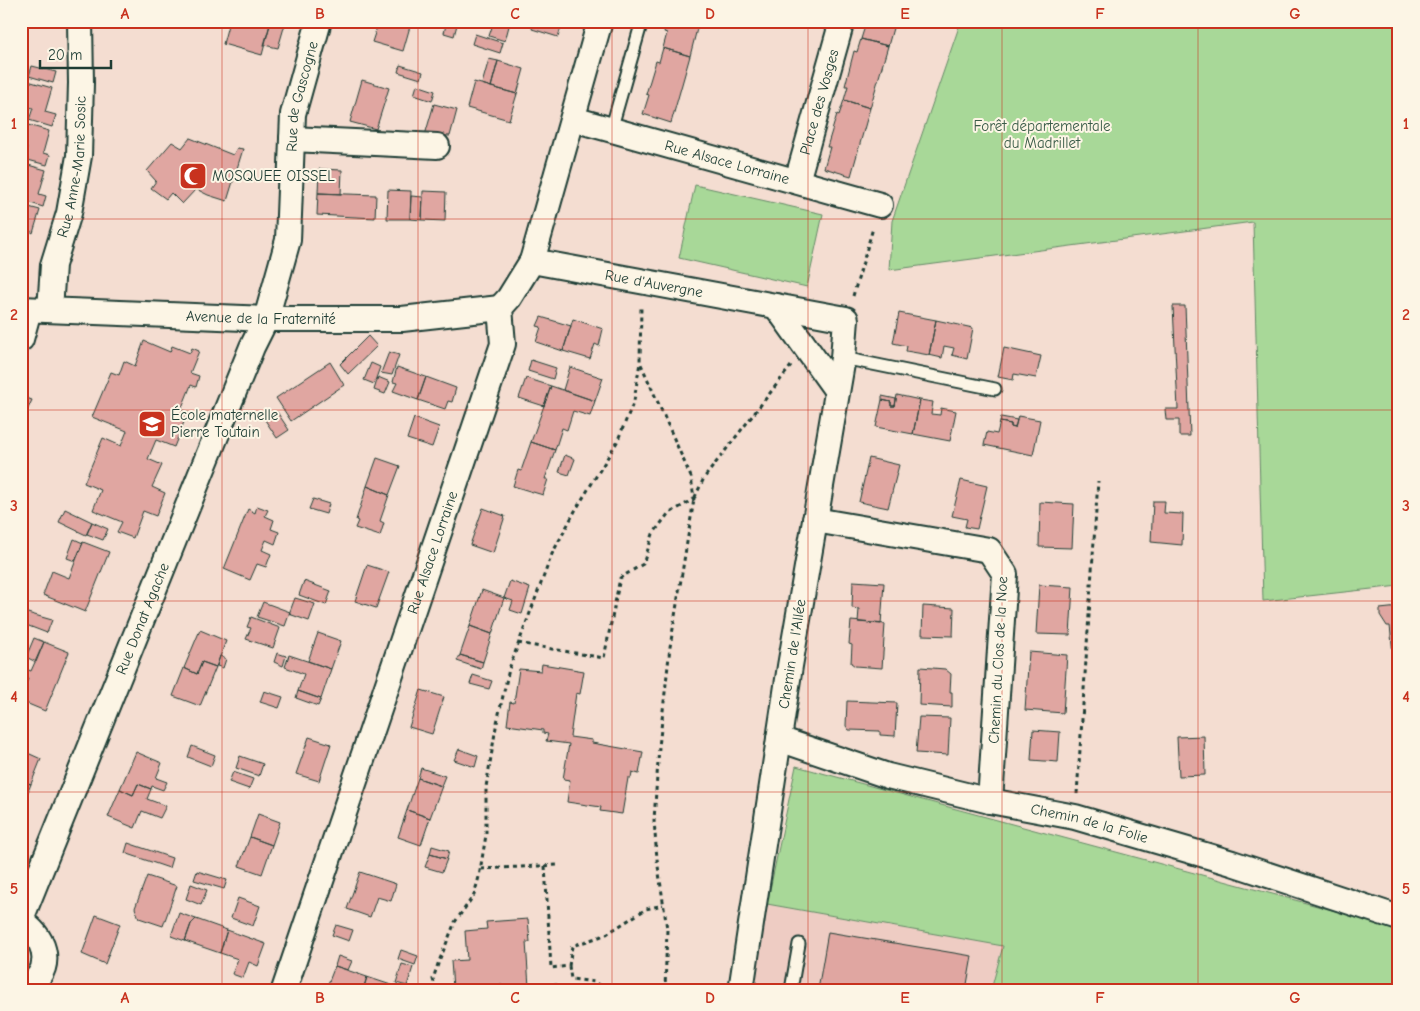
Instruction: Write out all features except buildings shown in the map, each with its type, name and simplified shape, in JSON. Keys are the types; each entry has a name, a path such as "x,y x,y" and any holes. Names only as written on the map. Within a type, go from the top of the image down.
{"street":[{"name":"Rue Anne-Marie Sosic","path":"21,339 53,265 69,213 79,156 80,21"},
{"name":"Rue de Gascogne","path":"266,319 288,240 293,114 319,21"},
{"path":"500,308 509,298 532,261 600,21"},
{"name":"Place des Vosges","path":"797,181 842,21"},
{"name":"Rue Alsace Lorraine","path":"573,119 880,205"},
{"path":"292,139 437,146"},
{"name":"Rue d'Auvergne","path":"532,261 846,318"},
{"path":"776,306 837,391"},
{"name":"Avenue de la Fraternité","path":"33,310 266,319 402,319 500,308"},
{"name":"Rue Alsace Lorraine","path":"284,990 503,344 500,308"},
{"name":"Chemin de l'Allée","path":"741,990 779,739 837,391 846,318"},
{"name":"Rue Donat Agache","path":"21,988 33,982 42,971 44,946 30,927 21,921 252,347 266,319"},
{"name":"Chemin du Clos de la Noe","path":"815,520 989,550 1005,574 990,800"},
{"name":"Chemin de la Folie","path":"779,739 888,776 990,800 1075,817 1232,863 1399,918"}],"lane":[{"path":"611,130 642,21"},
{"path":"842,358 995,389"},
{"path":"791,990 799,944"}],"path":[{"path":"846,318 880,205"},
{"path":"436,990 433,979 438,964 455,922 474,895 481,869 486,836 486,787 496,727 509,669 552,554 575,511 617,442 634,401 640,362 642,282"},
{"path":"518,643 604,658 620,578 643,564 653,534 668,514 694,498 704,478 786,371 807,349"},
{"path":"640,362 691,477 694,498 670,646 659,746 654,820 666,930 666,990"},
{"path":"1075,817 1098,481"},
{"path":"481,869 558,865"},
{"path":"545,866 551,968 569,966"},
{"path":"607,990 595,982 571,979 569,966 572,946 605,935 646,909 663,905"}],"shaded area":[{"path":"767,904 1003,946 991,990 752,990"}],"green space":[{"name":"Forêt départementale du Madrillet","path":"961,21 1399,21 1399,586 1263,601 1253,222 889,270 892,221"},
{"path":"695,185 823,214 807,287 679,258"},
{"path":"796,766 1399,928 1399,990 991,990 1003,946 767,904"}],"place":[{"name":"MOSQUEE OISSEL","path":"193,176"},
{"name":"École maternelle Pierre Toutain","path":"152,424"}]}
